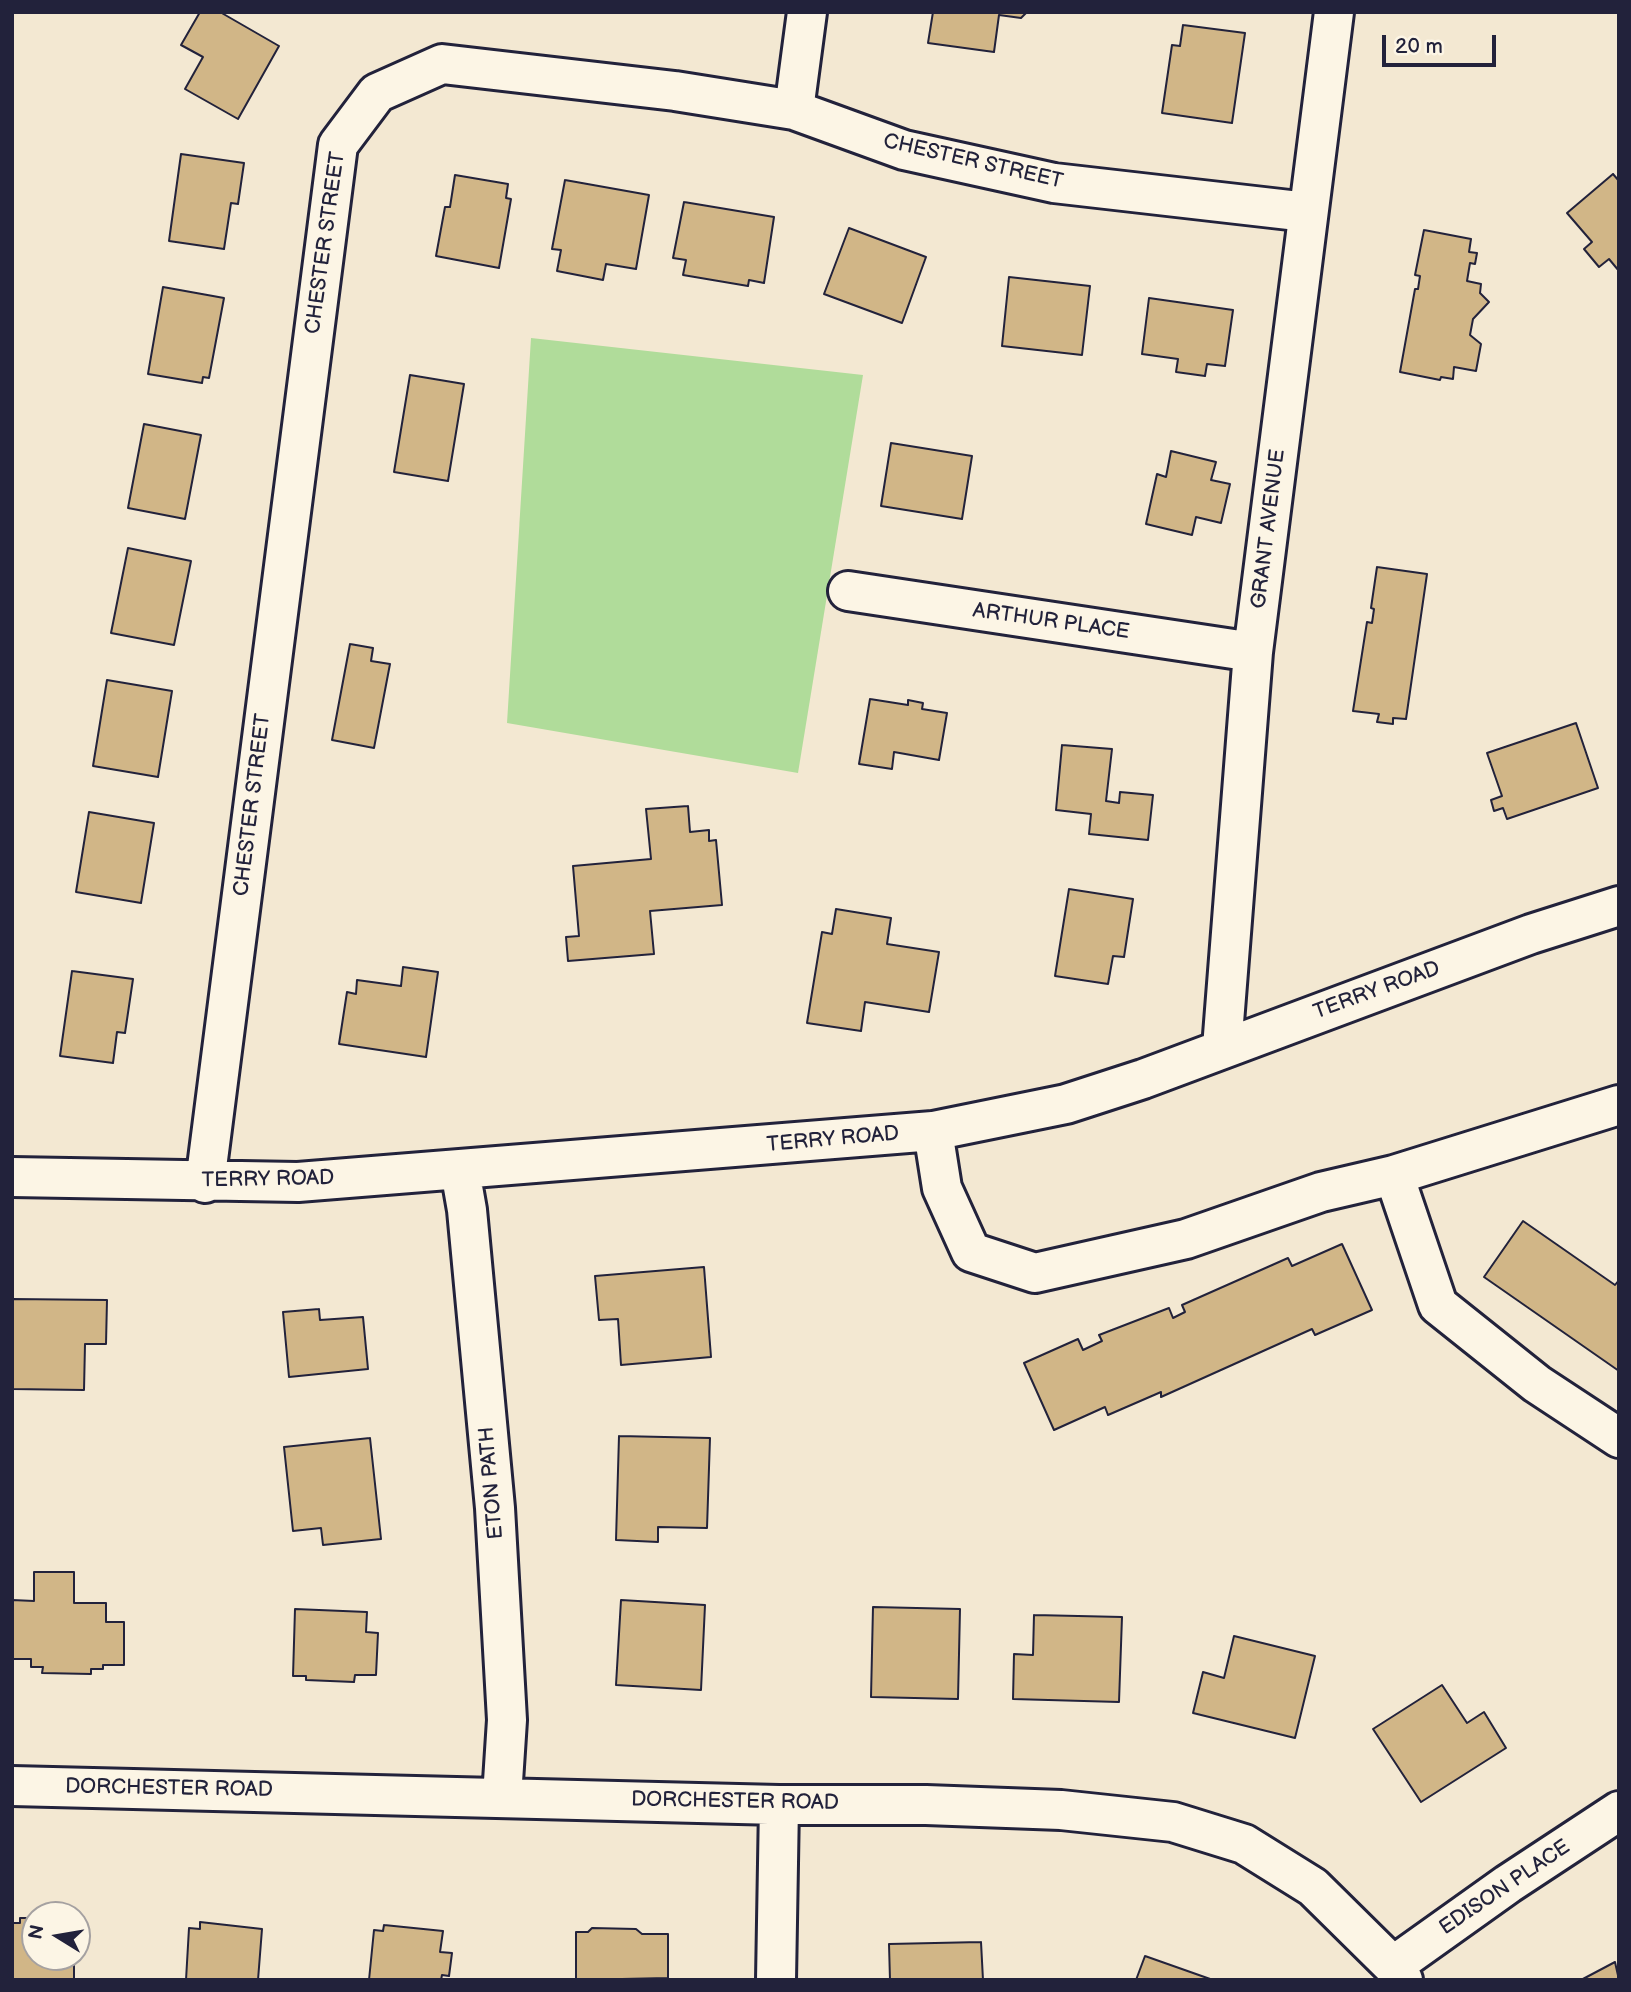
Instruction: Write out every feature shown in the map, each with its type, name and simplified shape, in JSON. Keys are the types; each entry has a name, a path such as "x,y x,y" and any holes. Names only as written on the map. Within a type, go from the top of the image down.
{"street":[{"path":"794,110 807,12"},
{"name":"GRANT AVENUE","path":"1222,1048 1253,652 1334,12"},
{"name":"CHESTER STREET","path":"205,1183 338,145 377,93 442,64 675,91 794,110 904,150 1054,183 1307,212"},
{"name":"ARTHUR PLACE","path":"848,592 1253,652"},
{"name":"TERRY ROAD","path":"12,1177 205,1183 298,1182 933,1131 1066,1104 1531,934 1619,906"},
{"path":"933,1131 942,1188 971,1252 1035,1272 1186,1239 1321,1192 1394,1175 1619,1105"},
{"name":"ETON PATH","path":"460,1170 467,1210 495,1508 507,1720 502,1797"},
{"path":"1394,1175 1438,1305 1537,1384 1619,1437"},
{"name":"DORCHESTER ROAD","path":"12,1786 779,1805 926,1805 1048,1810 1173,1822 1244,1844 1313,1887 1398,1973"},
{"path":"775,1980 779,1805"},
{"name":"EDISON PLACE","path":"1398,1973 1508,1884 1619,1811"}],"green space":[{"path":"531,338 863,375 798,773 507,723"}],"building":[{"path":"200,12 220,12 279,46 238,119 185,89 203,57 181,45"},
{"path":"933,12 1027,12 1021,18 999,15 994,52 928,43"},
{"path":"1183,25 1245,33 1232,123 1162,113 1172,45 1180,46"},
{"path":"181,154 244,163 238,204 231,203 224,249 169,241"},
{"path":"1613,174 1619,181 1619,271 1609,259 1599,267 1584,249 1592,242 1567,213"},
{"path":"455,175 508,184 506,198 511,199 499,268 436,256 445,207 450,207"},
{"path":"565,180 649,195 636,269 606,264 603,280 557,271 561,250 552,249"},
{"path":"684,202 774,217 764,283 749,280 748,286 683,275 686,260 673,258"},
{"path":"849,228 926,257 902,323 824,294"},
{"path":"1424,230 1471,239 1469,252 1477,253 1475,264 1470,263 1467,281 1481,284 1480,293 1489,302 1473,319 1470,335 1481,344 1476,371 1454,367 1453,379 1441,377 1440,380 1400,372 1415,289 1418,289 1420,276 1415,275"},
{"path":"1009,277 1090,286 1082,355 1002,346"},
{"path":"163,287 224,298 209,378 203,377 202,383 148,374"},
{"path":"1149,298 1233,310 1225,366 1207,364 1205,376 1176,372 1178,359 1142,354"},
{"path":"410,375 464,384 448,481 394,472"},
{"path":"144,424 201,435 185,519 128,508"},
{"path":"891,443 972,456 962,519 881,506"},
{"path":"1171,451 1216,462 1211,480 1230,484 1221,523 1196,517 1192,535 1146,524 1157,474 1166,477"},
{"path":"128,548 191,561 174,645 111,633"},
{"path":"1377,567 1427,574 1406,719 1393,718 1393,724 1377,722 1379,714 1353,711 1367,622 1372,623 1374,609 1371,608"},
{"path":"350,644 373,648 371,661 390,664 374,748 332,740"},
{"path":"107,680 172,691 158,777 93,766"},
{"path":"870,699 908,705 908,700 923,703 922,709 947,713 939,760 894,752 892,769 859,764"},
{"path":"1576,723 1598,788 1507,819 1503,808 1494,811 1491,800 1502,796 1487,753"},
{"path":"1062,745 1112,749 1106,801 1119,803 1120,792 1153,795 1148,840 1089,834 1091,814 1056,810"},
{"path":"688,806 690,832 709,830 709,841 716,840 722,905 650,911 654,954 568,961 566,937 579,936 573,866 651,859 646,809"},
{"path":"89,812 154,823 141,903 76,892"},
{"path":"1069,889 1133,899 1124,957 1113,956 1108,984 1055,976"},
{"path":"836,909 891,918 887,944 939,952 929,1012 865,1002 861,1031 807,1023 822,932 832,934"},
{"path":"403,967 438,972 426,1057 339,1044 347,992 356,994 357,980 401,986"},
{"path":"72,971 133,979 125,1033 117,1032 113,1063 60,1056"},
{"path":"1523,1221 1615,1285 1619,1280 1619,1371 1484,1277"},
{"path":"1342,1244 1372,1310 1315,1335 1312,1329 1161,1397 1161,1392 1108,1415 1105,1407 1054,1430 1024,1363 1078,1339 1083,1350 1102,1341 1099,1335 1169,1308 1173,1318 1185,1312 1182,1305 1288,1258 1292,1266"},
{"path":"704,1267 711,1357 621,1365 618,1319 599,1320 595,1276"},
{"path":"12,1299 107,1300 106,1344 85,1344 84,1390 12,1389"},
{"path":"319,1309 320,1320 363,1317 368,1369 289,1377 283,1312"},
{"path":"619,1436 710,1438 707,1528 658,1527 658,1542 616,1540"},
{"path":"370,1438 381,1539 323,1545 321,1528 293,1531 284,1447"},
{"path":"34,1572 74,1572 74,1603 106,1603 106,1622 124,1622 124,1665 103,1665 103,1669 91,1669 91,1674 42,1673 43,1667 31,1667 31,1659 12,1659 12,1600 34,1601"},
{"path":"621,1600 705,1605 701,1690 616,1685"},
{"path":"873,1607 960,1609 958,1699 871,1697"},
{"path":"295,1609 367,1612 366,1632 378,1633 376,1675 355,1675 354,1682 306,1680 306,1676 293,1676"},
{"path":"1034,1615 1122,1617 1119,1702 1013,1699 1014,1654 1033,1655"},
{"path":"1234,1636 1315,1656 1295,1738 1193,1713 1203,1672 1224,1678"},
{"path":"1442,1685 1467,1723 1484,1712 1506,1748 1421,1802 1373,1729"},
{"path":"21,1918 21,1971 74,1971 74,1980 12,1980 12,1923 20,1923"},
{"path":"200,1922 262,1929 258,1980 186,1980 189,1928 200,1929"},
{"path":"384,1925 443,1931 440,1952 452,1953 449,1976 442,1975 441,1980 369,1980 374,1930 383,1931"},
{"path":"592,1928 636,1929 642,1934 668,1934 668,1978 576,1980 576,1932 588,1932"},
{"path":"981,1942 983,1980 890,1980 889,1944"},
{"path":"1145,1956 1213,1980 1136,1980"},
{"path":"1615,1962 1619,1980 1581,1980"}]}
